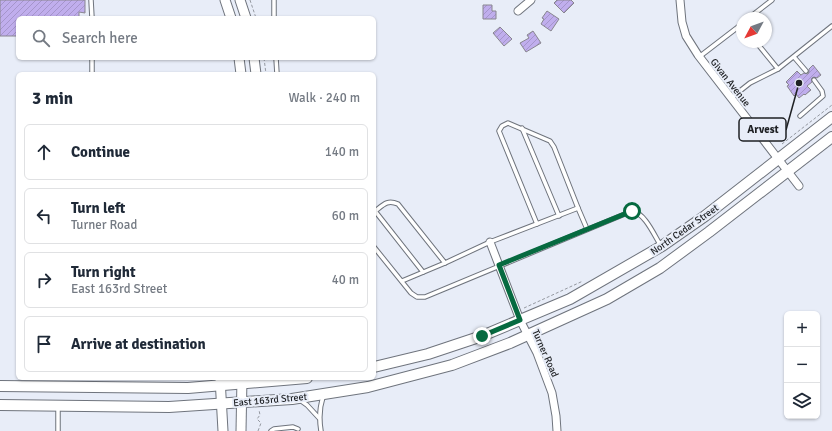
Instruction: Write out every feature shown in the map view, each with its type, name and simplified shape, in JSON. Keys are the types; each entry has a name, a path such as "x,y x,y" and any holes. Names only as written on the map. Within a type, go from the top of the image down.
{"main road":[{"name":"North Cedar Street","path":"520,317 570,299 662,246 705,216 776,156 832,117"},
{"name":"North Cedar Street","path":"529,335 606,299 660,268 832,137"},
{"path":"376,367 428,354 475,339 520,317"},
{"name":"East 163rd Street","path":"0,405 169,407 297,398 368,387 452,365 529,335"},
{"name":"East 163rd Street","path":"0,386 152,389 188,388 220,382 264,380"}],"street":[{"path":"225,0 230,16"},
{"path":"240,0 245,16"},
{"path":"518,11 531,0"},
{"name":"Givan Avenue","path":"680,0 682,22 686,36 699,57 799,186"},
{"path":"239,60 241,72"},
{"path":"254,60 256,72"},
{"name":"Turner Road","path":"490,242 552,393 557,431"},
{"path":"241,431 243,381"},
{"path":"220,382 223,431"}],"lane":[{"path":"91,0 92,16"},
{"path":"274,0 274,16"},
{"path":"758,12 772,0"},
{"path":"731,98 750,83 778,70 832,26"},
{"path":"699,57 736,29"},
{"path":"761,48 778,70"},
{"path":"794,57 806,71"},
{"path":"92,60 92,72"},
{"path":"276,60 277,72"},
{"path":"800,116 823,96 822,91 814,80"},
{"path":"537,224 499,131 502,126 508,123 550,141 554,147 587,229"},
{"path":"522,128 559,216"},
{"path":"376,210 386,202 392,201 398,204 445,263"},
{"path":"402,281 490,242 578,208"},
{"path":"376,248 411,293 417,297 424,296 632,211 637,212 642,216 662,246"},
{"path":"376,212 423,272"},
{"path":"321,431 319,418 320,404 324,394"},
{"path":"297,398 307,405 319,418"},
{"path":"58,405 58,431"},
{"path":"271,431 274,429 293,427 298,429"}],"path":[{"path":"250,0 255,16"},
{"path":"264,60 266,72"},
{"path":"776,156 784,143 832,105"},
{"path":"520,317 584,280"}],"building":[{"path":"0,0 85,0 85,13 79,12 79,16 16,16 16,36 0,36"},
{"path":"557,0 571,0 574,3 564,13 554,3"},
{"path":"483,5 492,5 492,11 496,11 496,19 483,19"},
{"path":"547,11 559,19 551,31 541,24 544,19 542,18"},
{"path":"500,27 512,39 504,46 493,33"},
{"path":"533,31 541,43 526,52 520,43 529,38 527,35"},
{"path":"813,65 821,75 817,78 812,78 812,82 807,86 811,90 805,95 804,94 799,98 796,94 794,96 786,82 797,71 801,75 804,73 808,74 809,69"}],"place":[{"name":"Arvest","path":"799,83"}],"route":[{"path":"482,336 520,320 499,265 632,211"}]}
